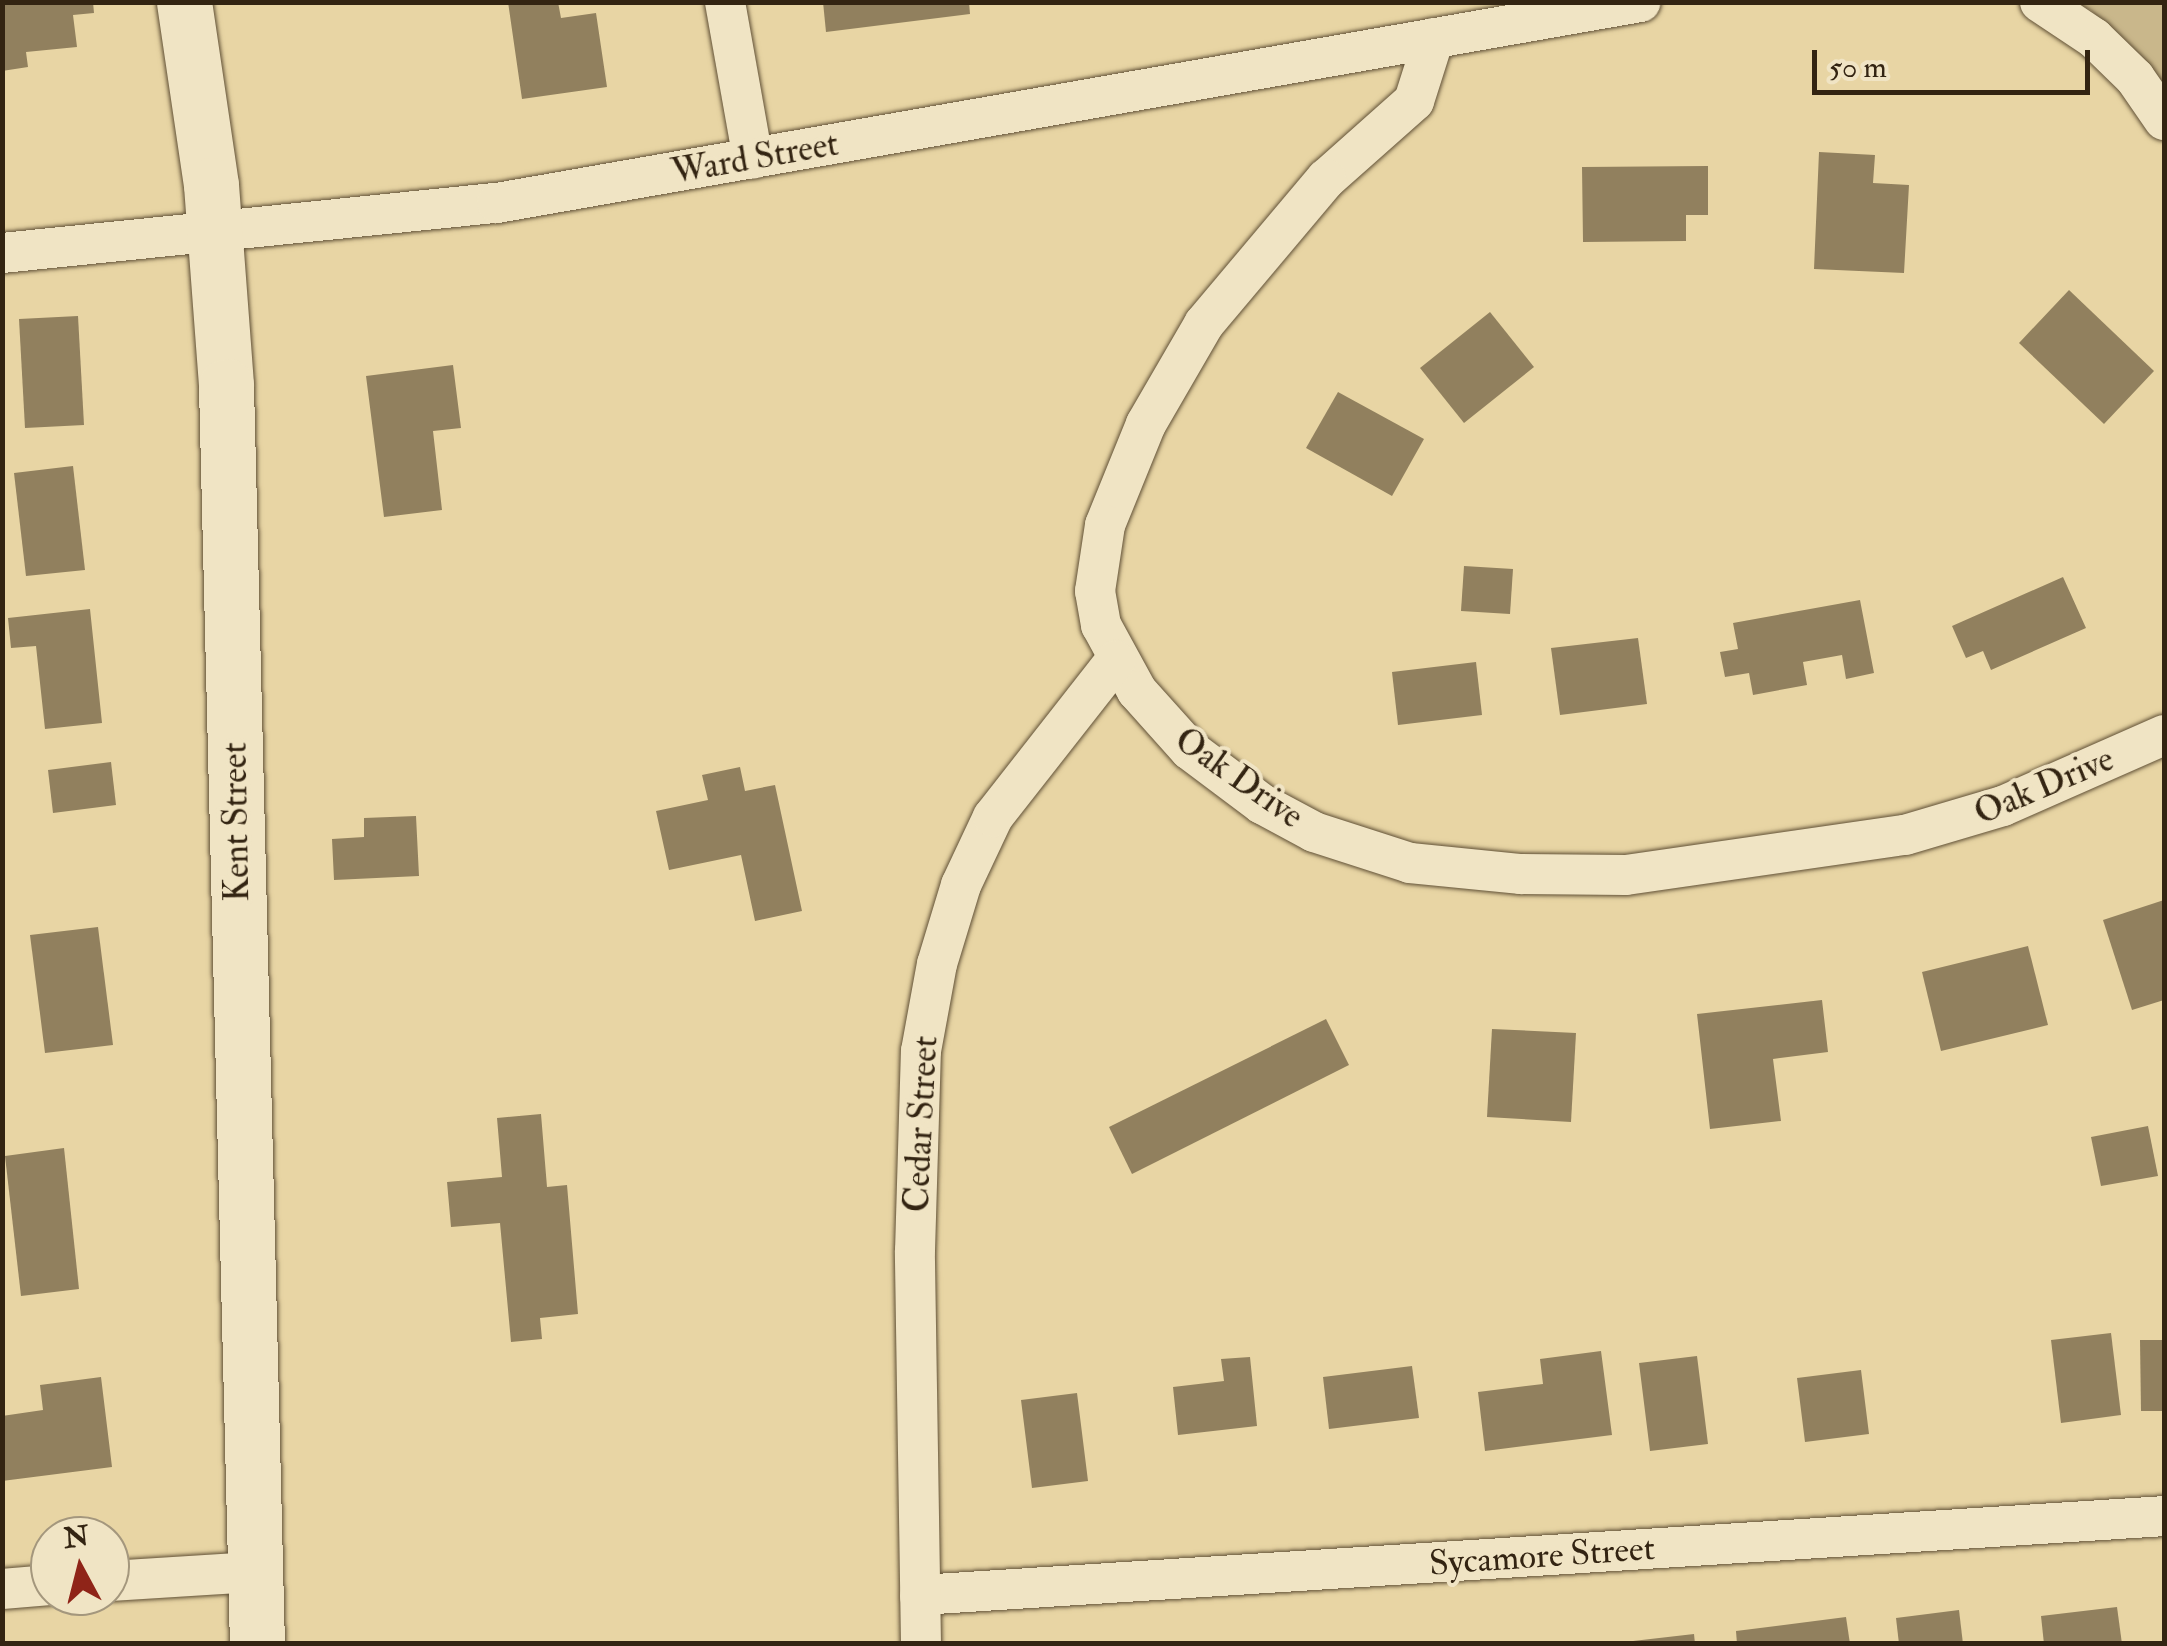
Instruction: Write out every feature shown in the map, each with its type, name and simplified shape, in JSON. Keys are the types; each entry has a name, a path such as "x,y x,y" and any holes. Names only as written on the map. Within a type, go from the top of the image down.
{"street":[{"name":"Kent Street","path":"184,2 215,234 226,386 256,1644"},
{"path":"724,2 752,159"},
{"name":"Ward Street","path":"2,252 215,234 496,203 1434,38 1500,13 1640,2"},
{"path":"2040,2 2094,38 2135,78 2164,120"},
{"name":"Oak Drive","path":"1434,38 1414,101 1365,140 1262,250 1204,324 1146,424 1097,560 1101,625 1116,660 1158,719 1190,750 1279,813 1410,863 1521,874 1626,875 1905,835 2003,806 2164,734"},
{"name":"Cedar Street","path":"922,1644 915,1251 920,1051 936,964 961,885 993,817 1116,660"},
{"name":"Sycamore Street","path":"920,1595 2164,1516"},
{"path":"130,1579 254,1572"},
{"path":"2,1589 30,1587"}],"shaded area":[{"path":"2076,3 2164,3 2164,85 2091,10"}],"building":[{"path":"2,2 93,2 94,13 73,15 77,47 26,52 28,67 2,71"},
{"path":"508,2 558,2 561,18 596,13 607,87 522,99"},
{"path":"823,2 969,2 970,14 826,32"},
{"path":"1819,152 1875,155 1873,183 1909,185 1904,273 1814,269"},
{"path":"1708,166 1708,215 1686,215 1686,241 1583,242 1582,167"},
{"path":"2069,290 2154,371 2104,424 2019,343"},
{"path":"1490,312 1534,367 1464,423 1420,368"},
{"path":"78,316 84,425 25,428 19,319"},
{"path":"453,365 461,428 433,431 442,510 384,517 366,376"},
{"path":"1338,392 1424,439 1392,496 1306,448"},
{"path":"73,466 85,570 26,576 14,473"},
{"path":"1464,566 1513,569 1510,614 1461,611"},
{"path":"2063,577 2086,628 1991,670 1983,651 1966,658 1952,626"},
{"path":"1860,600 1874,673 1846,679 1842,655 1803,662 1807,685 1753,695 1749,673 1725,677 1720,652 1738,649 1733,623"},
{"path":"90,609 102,723 45,729 36,646 11,648 8,618"},
{"path":"1638,638 1647,704 1560,715 1551,648"},
{"path":"1476,662 1482,715 1398,725 1392,672"},
{"path":"111,762 116,805 53,813 48,770"},
{"path":"740,767 745,791 775,785 802,911 755,921 741,855 669,870 656,811 708,800 702,775"},
{"path":"416,816 419,876 334,880 332,839 364,837 364,818"},
{"path":"2164,900 2164,1000 2132,1010 2103,920"},
{"path":"98,927 113,1045 45,1053 30,935"},
{"path":"2028,946 2048,1025 1941,1051 1922,972"},
{"path":"1822,1000 1828,1052 1773,1059 1781,1121 1710,1129 1697,1014"},
{"path":"1326,1019 1349,1065 1132,1174 1109,1127"},
{"path":"1492,1029 1576,1033 1571,1122 1487,1117"},
{"path":"541,1114 547,1187 567,1185 578,1314 540,1318 542,1339 511,1342 500,1223 451,1227 447,1182 502,1177 497,1118"},
{"path":"2148,1126 2158,1176 2101,1186 2091,1137"},
{"path":"64,1148 79,1289 21,1296 5,1156"},
{"path":"2111,1333 2121,1415 2061,1423 2051,1340"},
{"path":"2140,1340 2164,1340 2164,1411 2141,1411"},
{"path":"1601,1351 1612,1435 1485,1451 1478,1392 1543,1384 1540,1359"},
{"path":"1697,1356 1708,1444 1650,1451 1639,1363"},
{"path":"1250,1357 1257,1426 1178,1435 1173,1387 1224,1381 1221,1359"},
{"path":"1412,1366 1419,1418 1329,1429 1323,1377"},
{"path":"1861,1370 1869,1434 1805,1442 1797,1378"},
{"path":"101,1377 112,1467 2,1481 2,1416 43,1410 40,1385"},
{"path":"1077,1393 1088,1481 1032,1488 1021,1400"},
{"path":"2117,1607 2122,1644 2044,1644 2041,1616"},
{"path":"1959,1610 1963,1644 1899,1644 1896,1618"},
{"path":"1846,1617 1850,1644 1737,1644 1736,1631"},
{"path":"1694,1634 1695,1644 1633,1644 1633,1641"}]}
